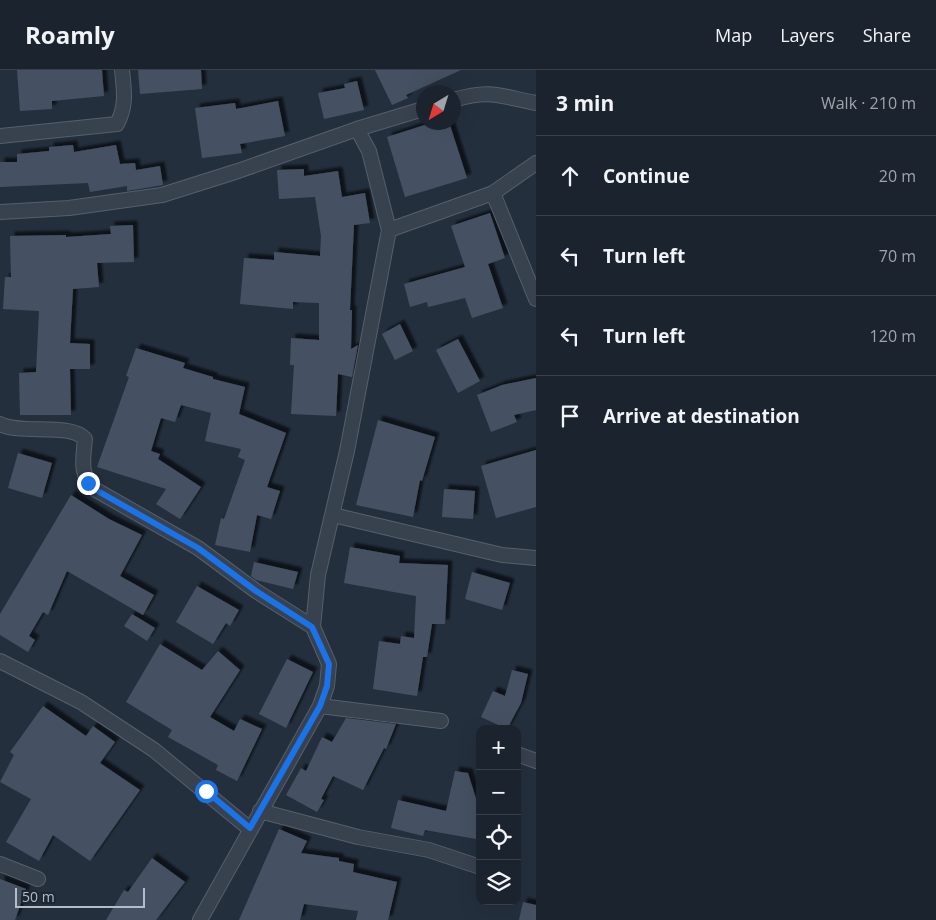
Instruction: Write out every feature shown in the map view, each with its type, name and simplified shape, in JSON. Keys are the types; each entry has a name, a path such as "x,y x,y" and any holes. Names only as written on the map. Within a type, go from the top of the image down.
{"street":[{"path":"0,136 117,124 124,112 125,101 122,70"},
{"path":"461,98 477,94 497,94 536,104"},
{"path":"0,212 70,208 162,195 238,171 357,129 416,111"},
{"path":"200,920 320,706 327,686 329,664 312,627 318,575 333,515 389,230 369,151 357,129"},
{"path":"389,230 493,193 536,163"},
{"path":"493,193 536,299"},
{"path":"0,424 10,429 66,431 82,436 84,439 83,474 88,483 96,490 198,548 256,591 312,627"},
{"path":"333,515 502,555 536,558"},
{"path":"0,661 81,702 154,750 250,828"},
{"path":"320,706 441,720"},
{"path":"521,755 536,761"},
{"path":"260,811 358,837 429,850 476,867"},
{"path":"0,864 38,878"}],"building":[{"path":"17,70 102,70 104,96 52,101 52,109 20,111"},
{"path":"138,70 201,70 202,89 140,94"},
{"path":"375,70 461,70 428,85 416,85 416,90 406,95 408,98 392,105"},
{"path":"357,81 364,110 324,119 318,93 345,88 344,84"},
{"path":"278,101 285,136 240,144 242,153 202,158 195,108 235,103 236,109"},
{"path":"416,128 416,130 452,130 467,178 405,197 387,137"},
{"path":"73,145 74,152 116,145 120,164 135,163 136,170 160,166 163,185 127,191 127,186 90,192 88,183 0,187 0,162 17,162 17,154 49,151 49,147"},
{"path":"304,169 304,176 338,171 342,197 365,193 370,223 354,225 350,310 352,310 351,349 358,345 352,377 338,374 336,416 291,414 294,365 290,365 291,338 319,340 319,303 293,302 293,309 240,304 244,258 274,260 274,252 320,256 321,236 315,197 279,199 277,170"},
{"path":"490,213 505,258 488,264 503,308 472,318 465,298 428,307 427,302 410,307 404,284 465,267 451,226"},
{"path":"133,225 134,262 97,263 99,287 73,289 70,343 90,344 90,369 70,369 71,415 20,415 19,373 36,372 39,311 3,309 5,277 11,277 10,236 66,235 66,237 111,234 110,226"},
{"path":"400,324 413,351 395,360 382,334"},
{"path":"458,339 480,381 458,393 436,350"},
{"path":"136,348 185,363 183,368 213,377 213,379 245,387 239,414 286,433 267,487 280,491 271,519 257,515 250,552 215,545 221,518 224,519 245,460 238,457 241,449 205,441 211,413 181,405 175,422 161,418 151,451 160,454 158,459 201,487 180,519 156,504 166,489 97,467 129,377 126,376"},
{"path":"536,378 536,410 514,415 517,422 491,432 477,395 502,385"},
{"path":"378,420 435,437 422,481 420,480 413,517 356,505"},
{"path":"536,450 536,507 496,518 481,466"},
{"path":"18,453 52,463 42,498 8,488"},
{"path":"444,489 475,491 473,519 442,517"},
{"path":"71,495 109,519 142,535 120,576 154,595 143,615 67,571 48,615 43,612 29,636 35,640 28,652 0,635 0,614"},
{"path":"350,547 400,556 399,563 448,565 445,624 432,624 427,657 423,657 417,696 373,689 379,641 400,644 401,636 414,638 416,596 344,583"},
{"path":"254,562 298,572 293,589 256,580 251,576"},
{"path":"472,572 510,583 502,610 465,599"},
{"path":"197,586 239,610 230,626 226,623 213,644 176,622"},
{"path":"132,614 155,628 147,641 124,626"},
{"path":"160,644 202,670 218,651 240,670 210,717 234,731 240,719 262,729 237,781 216,770 218,765 168,737 172,730 126,702"},
{"path":"287,659 313,672 286,728 259,714"},
{"path":"512,670 528,674 521,703 509,725 498,725 481,717 493,691 505,696"},
{"path":"43,706 86,736 93,726 115,742 100,763 140,790 90,861 53,835 39,861 6,842 31,799 0,782 14,755 10,752"},
{"path":"346,718 396,724 386,749 384,748 363,790 333,776 321,799 324,800 317,812 286,795 301,768 306,771 322,737 332,742"},
{"path":"455,771 468,773 476,798 476,839 425,830 423,836 391,828 398,800 446,811"},
{"path":"279,829 307,841 301,853 339,858 339,861 354,864 353,872 397,882 388,920 356,920 358,911 304,904 300,920 239,920"},
{"path":"152,858 185,882 156,920 106,920 124,890 128,892"},
{"path":"0,879 26,889 15,920 0,920"},
{"path":"523,902 536,905 536,920 519,920"}],"route":[{"path":"88,483 96,490 198,548 256,591 312,627 329,664 327,686 320,706 250,828 206,791"}]}
